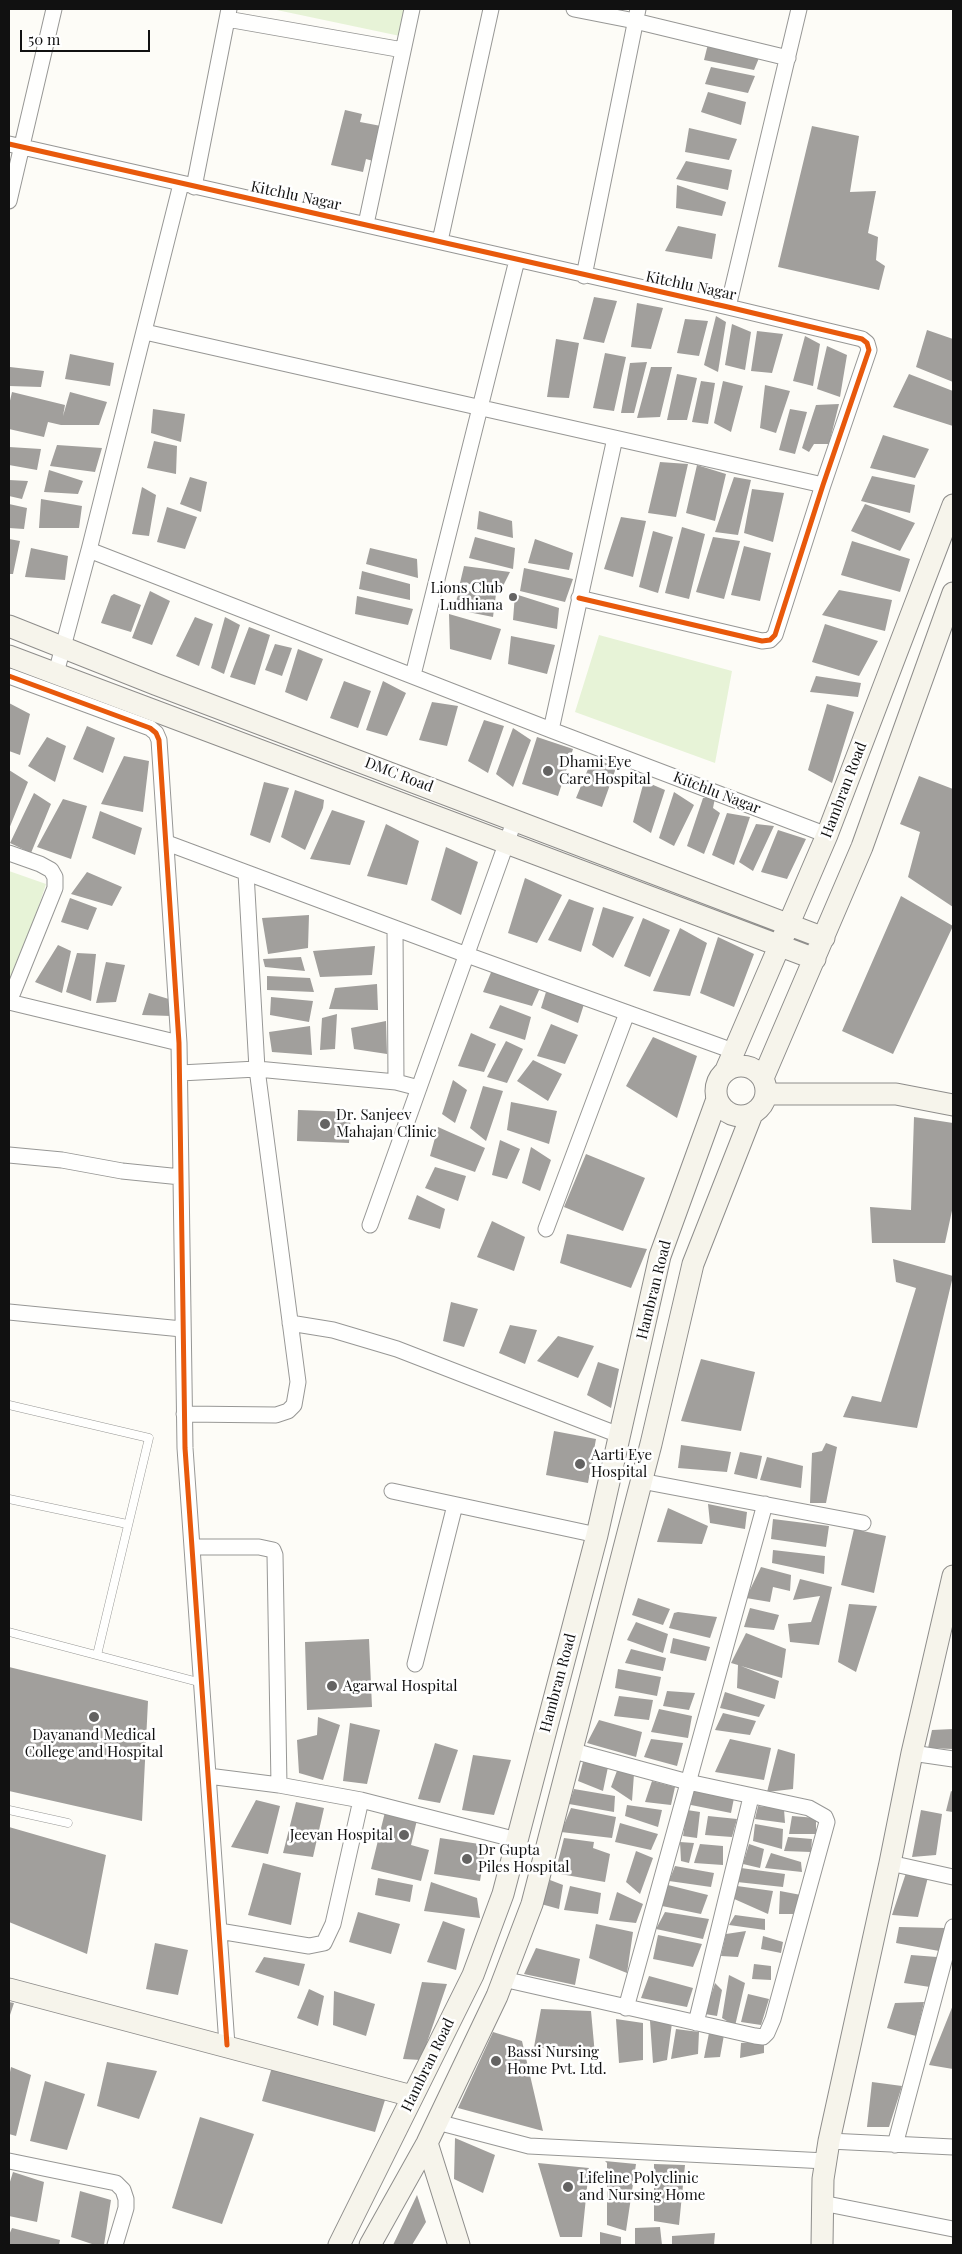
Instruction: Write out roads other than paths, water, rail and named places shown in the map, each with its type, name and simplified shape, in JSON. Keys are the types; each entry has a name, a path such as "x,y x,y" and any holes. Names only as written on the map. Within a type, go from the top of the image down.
{"main road":[{"name":"Hambran Road","path":"726,1070 736,1052 827,834 953,506"},
{"path":"765,1086 758,1072 742,1065 726,1070 717,1083 717,1099 721,1107 736,1116 752,1114 759,1109 765,1086 862,846 953,593"},
{"name":"DMC Road","path":"9,626 156,684 515,818 824,938"},
{"path":"9,656 815,959"},
{"path":"765,1086 896,1094 953,1105"},
{"name":"Hambran Road","path":"339,2245 473,1975 503,1894 597,1536 660,1256 717,1099"},
{"name":"Hambran Road","path":"370,2245 427,2143 503,1979 532,1904 570,1750 641,1481 693,1264 752,1114"},
{"path":"822,2245 822,2154 890,1863 912,1753 946,1637 953,1576"},
{"path":"9,1989 227,2045 412,2096"},
{"path":"427,2143 459,2245"}],"street":[{"path":"9,201 15,146 54,9"},
{"path":"366,224 412,9"},
{"path":"440,241 491,9"},
{"path":"574,9 636,15 788,58"},
{"path":"728,307 799,9"},
{"path":"56,673 145,332 187,185 228,14 403,50"},
{"path":"584,276 636,15"},
{"name":"Kitchlu Nagar","path":"15,146 728,307 862,339 869,346 822,485 775,635 770,640 762,641 579,598"},
{"path":"414,675 518,260"},
{"path":"145,332 822,485"},
{"path":"551,730 615,438"},
{"name":"Kitchlu Nagar","path":"89,550 414,675 551,730 827,834"},
{"path":"9,676 150,728 156,733 167,843 179,1044 184,1414 227,2045"},
{"path":"370,1225 515,818"},
{"path":"167,843 396,929 736,1052"},
{"path":"9,853 52,870 55,877 55,888 9,1002 179,1044"},
{"path":"184,1414 267,1416 288,1410 294,1404 298,1382 256,1069 246,873"},
{"path":"396,929 396,1082"},
{"path":"546,1230 627,1013"},
{"path":"180,1073 256,1069 396,1082 419,1088"},
{"path":"9,1155 62,1160 122,1171 181,1177"},
{"path":"9,1312 182,1329"},
{"path":"290,1323 333,1330 397,1349 619,1434"},
{"path":"641,1481 863,1523"},
{"path":"392,1491 597,1536"},
{"path":"626,2008 765,1504"},
{"path":"415,1664 455,1505"},
{"path":"192,1547 259,1547 273,1550 275,1555 279,1785"},
{"path":"503,1979 755,2036 763,2037 767,2033 773,2019 827,1822 821,1813 808,1808 688,1782 570,1750"},
{"path":"912,1753 953,1759"},
{"path":"208,1776 279,1785 361,1800 517,1840"},
{"path":"696,2023 751,1797"},
{"path":"219,1931 309,1946 324,1944 333,1924 361,1800"},
{"path":"890,1863 953,1877"},
{"path":"895,2145 953,1927"},
{"path":"436,2122 530,2146 774,2157 822,2154 895,2145 953,2147"},
{"path":"9,2161 116,2184 123,2190 126,2208 115,2245"},
{"path":"822,2204 953,2229"}],"lane":[{"path":"9,1405 149,1438 97,1655"},
{"path":"9,1499 127,1524"},
{"path":"9,1632 202,1683"},
{"path":"9,1810 68,1823"}],"place":[{"name":"Lions Club Ludhiana","path":"513,597"},
{"name":"Dhami Eye Care Hospital","path":"548,771"},
{"name":"Dr. Sanjeev Mahajan Clinic","path":"325,1124"},
{"name":"Aarti Eye Hospital","path":"580,1464"},
{"name":"Agarwal Hospital","path":"332,1686"},
{"name":"Dayanand Medical College and Hospital","path":"94,1717"},
{"name":"Jeevan Hospital","path":"404,1835"},
{"name":"Dr Gupta Piles Hospital","path":"467,1859"},
{"name":"Bassi Nursing Home Pvt. Ltd.","path":"496,2061"},
{"name":"Lifeline Polyclinic and Nursing Home","path":"568,2187"}]}
